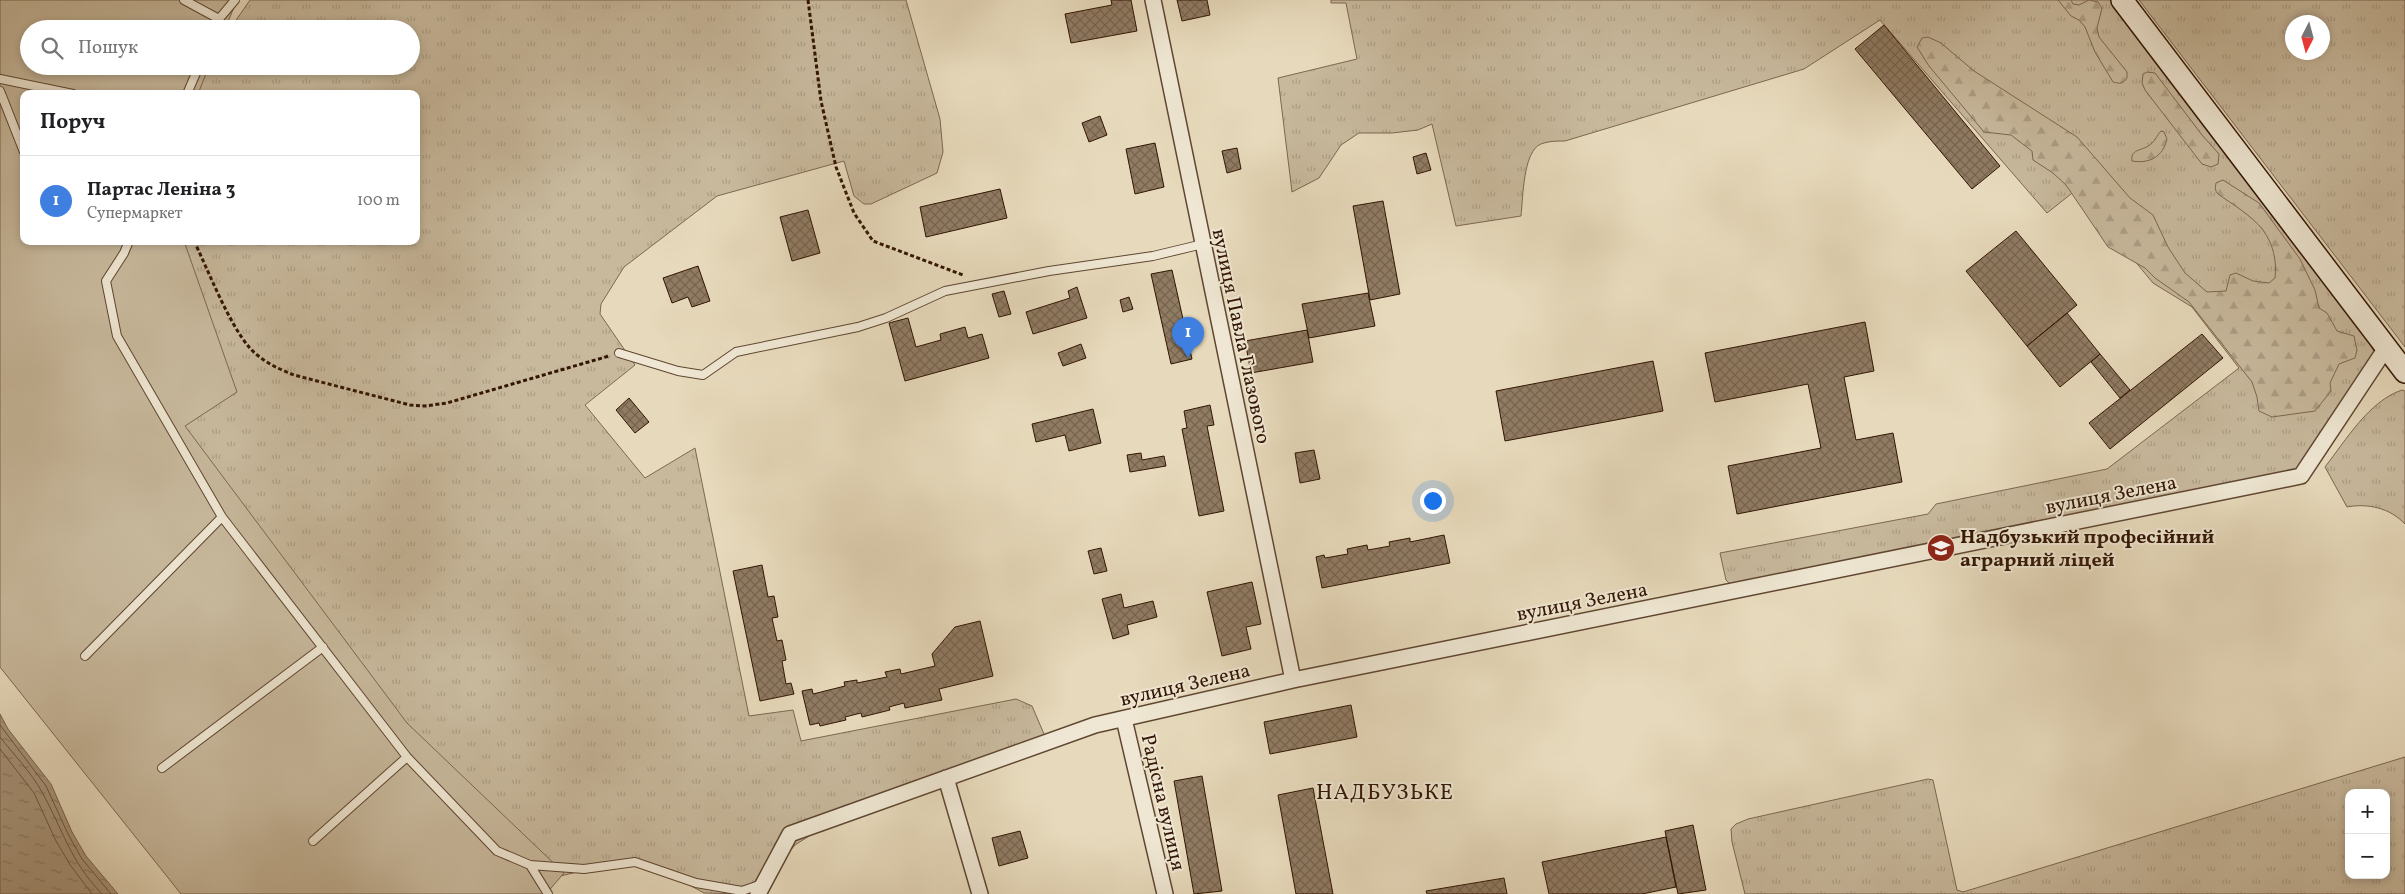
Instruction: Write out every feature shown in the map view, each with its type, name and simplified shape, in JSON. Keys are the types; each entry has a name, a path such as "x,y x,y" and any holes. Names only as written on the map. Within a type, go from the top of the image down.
{"main road":[{"path":"2122,0 2405,372"}],"street":[{"name":"вулиця Павла Глазового","path":"1153,0 1292,680"},
{"name":"вулиця Зелена","path":"760,889 790,834 1094,725 1292,680 2301,476 2386,348"},
{"name":"Радісна вулиця","path":"1124,719 1165,894"},
{"path":"946,778 980,894"}],"lane":[{"path":"184,0 220,18 235,0"},
{"path":"189,90 195,75"},
{"path":"0,79 54,90"},
{"path":"0,91 20,142"},
{"path":"619,353 678,371 703,375 736,352 858,328 886,318 945,291 1049,271 1153,256 1203,244"},
{"path":"127,245 106,281 118,336 222,517 407,757 497,851 530,866 584,869 635,862 696,883 742,890 760,889"},
{"path":"85,656 222,517"},
{"path":"162,768 323,647"},
{"path":"314,841 407,757"},
{"path":"530,866 548,894"}],"path":[{"path":"808,0 821,101 836,167 854,213 873,241 919,257 985,284"},
{"path":"196,245 237,329 250,348 276,368 294,375 410,405 425,406 446,403 619,353"}],"green space":[{"path":"0,0 237,0 229,20 20,20 20,75 205,75 200,90 20,90 20,245 185,245 237,392 185,426 407,723 564,873 546,894 181,894 0,667"},
{"path":"250,0 906,0 940,119 943,152 937,173 871,204 864,204 854,196 844,161 717,196 624,267 601,304 600,314 635,365 585,405 645,478 695,448 749,716 793,710 801,741 1016,699 1032,706 1044,734 1042,741 817,831 795,845 755,891 746,894 704,893 684,882 634,864 590,869 556,877 523,865 205,478 117,285 142,245 420,245 420,90 197,90 204,75 420,75 420,20 236,20"},
{"path":"1331,0 2112,0 2368,335 2375,355 2303,467 2288,475 1731,585 1726,580 1720,553 1928,514 1936,504 2107,469 2239,368 2192,307 2153,283 2076,190 2047,213 1880,20 1804,69 1565,141 1541,144 1535,148 1527,165 1521,216 1456,226 1432,124 1418,130 1392,133 1359,133 1341,145 1319,178 1292,192 1278,78 1357,59 1346,3 1331,3"},
{"path":"2058,0 2071,0 2073,4 2079,5 2089,0 2098,2 2102,8 2097,28 2099,37 2127,72 2127,78 2123,82 2113,82 2095,52 2085,27 2079,20 2071,16"},
{"path":"2139,0 2405,0 2405,347"},
{"path":"1928,37 1941,43 1974,71 2077,137 2130,198 2153,215 2168,247 2185,273 2207,292 2226,291 2230,275 2236,273 2253,281 2269,283 2275,278 2275,259 2272,247 2263,230 2253,219 2216,192 2216,183 2223,180 2259,203 2300,259 2315,290 2319,308 2327,313 2337,331 2354,336 2357,350 2355,358 2339,364 2330,383 2331,391 2315,411 2272,417 2259,411 2252,382 2189,302 2155,278 2145,268 2108,247 2066,185 2053,173 2033,160 2032,151 2011,135 1984,132 1929,66 1917,47 1922,38"},
{"path":"2147,72 2155,73 2202,135 2219,154 2218,164 2211,167 2202,164 2145,90 2142,83 2143,74"},
{"path":"2161,131 2164,132 2167,139 2159,155 2149,160 2132,161 2133,154 2151,144"},
{"path":"2402,390 2405,391 2405,524 2393,514 2378,508 2371,506 2347,507 2325,467 2359,422 2369,412 2390,395"},
{"path":"2405,757 2405,894 1745,894 1732,842 1731,829 1736,824 1748,819 1928,779 1933,780 1957,890 1963,892"}],"water":[{"path":"0,714 8,729 51,784 72,832 86,856 118,894 0,894"}],"building":[{"path":"1111,0 1131,0 1137,31 1071,43 1065,14 1112,5"},
{"path":"1177,0 1207,0 1210,15 1182,21"},
{"path":"1884,25 2000,166 1972,189 1855,49"},
{"path":"1100,116 1107,135 1089,142 1082,123"},
{"path":"1155,143 1164,187 1135,194 1126,149"},
{"path":"1237,148 1241,169 1227,173 1222,151"},
{"path":"1426,153 1431,170 1417,174 1413,157"},
{"path":"1000,189 1007,218 926,237 920,207"},
{"path":"1383,201 1400,294 1370,300 1353,206"},
{"path":"808,210 820,253 792,261 780,217"},
{"path":"2016,231 2077,305 2027,346 1966,271"},
{"path":"698,266 710,301 692,307 688,297 672,303 663,278"},
{"path":"1172,270 1192,359 1171,364 1151,274"},
{"path":"1077,287 1087,318 1033,334 1026,312 1070,298 1068,291"},
{"path":"1004,291 1011,314 999,317 992,294"},
{"path":"1368,293 1375,326 1309,338 1302,304"},
{"path":"1129,297 1133,309 1123,312 1120,300"},
{"path":"2067,313 2100,354 2060,387 2027,346"},
{"path":"908,318 916,347 941,340 940,334 965,327 968,338 982,334 989,358 905,381 889,323"},
{"path":"1865,322 1874,371 1844,377 1856,440 1893,433 1902,482 1737,514 1728,466 1821,448 1808,384 1715,402 1705,353"},
{"path":"1307,330 1313,362 1251,373 1245,341"},
{"path":"2202,334 2223,358 2110,449 2089,423"},
{"path":"1081,344 1086,358 1063,366 1058,353"},
{"path":"2100,354 2130,390 2120,398 2091,362"},
{"path":"1653,361 1663,411 1505,441 1496,391"},
{"path":"629,398 649,422 635,433 616,410"},
{"path":"1210,405 1214,425 1207,426 1224,511 1199,516 1182,429 1187,428 1184,411"},
{"path":"1093,409 1101,443 1069,451 1065,435 1036,442 1032,424"},
{"path":"1314,450 1320,479 1300,483 1295,453"},
{"path":"1141,453 1142,460 1164,456 1166,466 1130,472 1127,455"},
{"path":"1444,535 1450,563 1322,588 1316,557 1324,555 1325,558 1348,554 1347,549 1367,545 1368,550 1390,546 1389,542 1410,538 1410,542"},
{"path":"1101,548 1107,571 1094,574 1088,551"},
{"path":"762,565 768,597 774,596 778,617 772,618 777,641 782,640 786,660 782,661 786,684 791,683 794,694 760,701 733,571"},
{"path":"1252,582 1261,624 1246,627 1251,649 1222,656 1207,592"},
{"path":"1121,594 1124,608 1153,601 1157,617 1127,625 1129,634 1113,639 1102,599"},
{"path":"980,621 993,676 939,689 942,700 905,708 904,703 889,707 890,710 862,717 861,713 845,717 846,720 820,726 819,723 810,725 802,691 812,689 813,694 845,686 844,682 857,680 857,683 887,677 885,672 900,669 901,674 935,666 932,654 955,627"},
{"path":"1351,705 1357,737 1270,754 1264,722"},
{"path":"1202,776 1222,891 1194,894 1174,781"},
{"path":"1313,788 1333,894 1296,894 1278,795"},
{"path":"1693,825 1706,890 1678,894 1665,831"},
{"path":"1020,831 1028,858 999,866 992,838"},
{"path":"1666,837 1676,887 1642,894 1549,894 1542,862"},
{"path":"1504,878 1507,894 1427,894 1426,891"}],"place":[{"name":"Партас Леніна 3","path":"1188,358"},
{"name":"Надбузький професійний аграрний ліцей","path":"1941,548"}],"district":[{"name":"НАДБУЗЬКЕ","path":"1385,791"}]}
